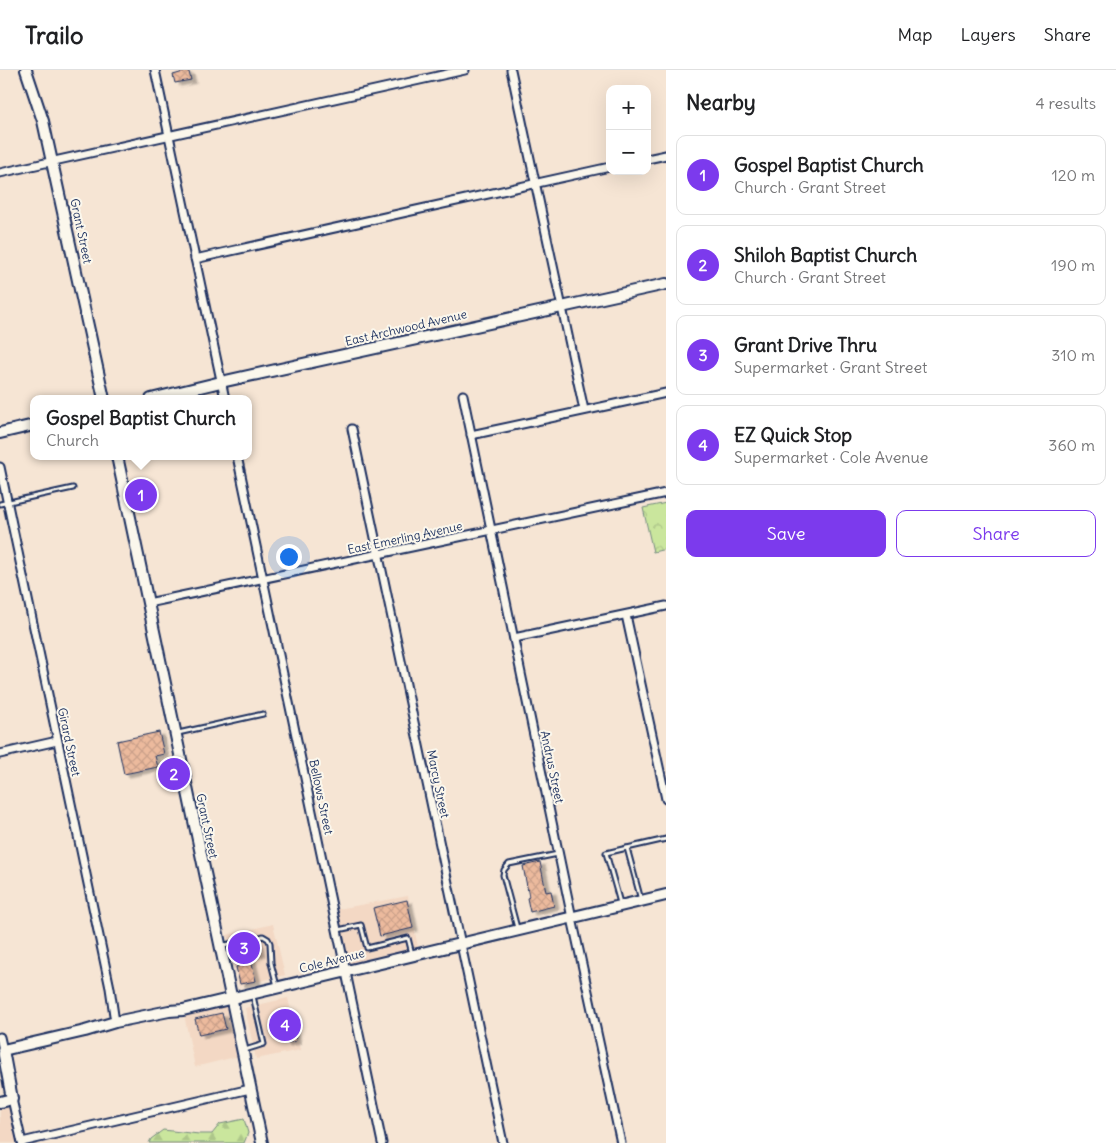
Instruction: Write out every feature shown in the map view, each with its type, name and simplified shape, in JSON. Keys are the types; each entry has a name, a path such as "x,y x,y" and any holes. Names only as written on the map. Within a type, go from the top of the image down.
{"street":[{"name":"Grant Street","path":"26,70 43,121 53,161 103,395"},
{"path":"155,70 224,395"},
{"path":"0,173 465,70"},
{"path":"512,70 584,410"},
{"path":"651,158 666,155"},
{"path":"195,258 606,168"},
{"name":"East Archwood Avenue","path":"167,395 666,284"},
{"path":"472,435 666,393"},
{"name":"Andrus Street","path":"463,395 621,1143"},
{"path":"0,433 30,426"},
{"name":"Marcy Street","path":"352,429 503,1143"},
{"name":"Grant Street","path":"118,460 262,1143"},
{"name":"Bellows Street","path":"238,460 382,1143"},
{"name":"Girard Street","path":"0,467 4,503 108,979 115,1022"},
{"name":"East Emerling Avenue","path":"148,603 666,494"},
{"path":"514,638 666,606"},
{"path":"626,615 666,799"},
{"path":"0,754 57,741"},
{"name":"Cole Avenue","path":"3,1050 115,1022 183,1010 346,972 666,895"},
{"path":"0,1038 22,1142 250,1088"},
{"path":"0,1102 12,1099"}],"lane":[{"path":"4,503 73,488"},
{"path":"175,734 263,714"},
{"path":"621,906 606,853 666,839"},
{"path":"626,848 641,901"},
{"path":"518,930 503,875 504,870 509,864 559,854"},
{"path":"338,931 361,925 367,948 408,938 412,955"},
{"path":"256,938 264,936 270,943 271,963 277,987"},
{"path":"220,946 233,943"},
{"path":"242,1050 264,1044 253,993"}],"shaded area":[{"path":"408,896 419,953 346,972 333,910"},
{"path":"273,924 285,975 239,986 227,935"},
{"path":"231,998 243,1055 195,1067 183,1010"},
{"path":"288,998 300,1050 256,1059 245,1008"},
{"path":"12,1099 22,1143 0,1143 0,1102"}],"green space":[{"path":"666,503 666,549 653,552 643,508"},
{"path":"244,1119 248,1133 244,1143 149,1143 151,1139 163,1130 212,1134 220,1124"}],"building":[{"path":"187,71 191,80 175,83 173,75"},
{"path":"159,732 164,754 155,756 158,767 124,774 117,741"},
{"path":"540,862 546,892 551,891 554,906 530,912 523,866"},
{"path":"407,900 413,928 380,936 373,908"},
{"path":"256,934 254,939 257,941 260,953 250,956 256,981 240,984 236,967 239,966 234,946 236,943 233,940"},
{"path":"290,1010 296,1041 285,1043 278,1013"},
{"path":"222,1013 226,1029 199,1035 195,1019"}],"place":[{"name":"Gospel Baptist Church","path":"141,495"},
{"name":"Shiloh Baptist Church","path":"174,774"},
{"name":"Grant Drive Thru","path":"244,948"},
{"name":"EZ Quick Stop","path":"285,1025"}]}
